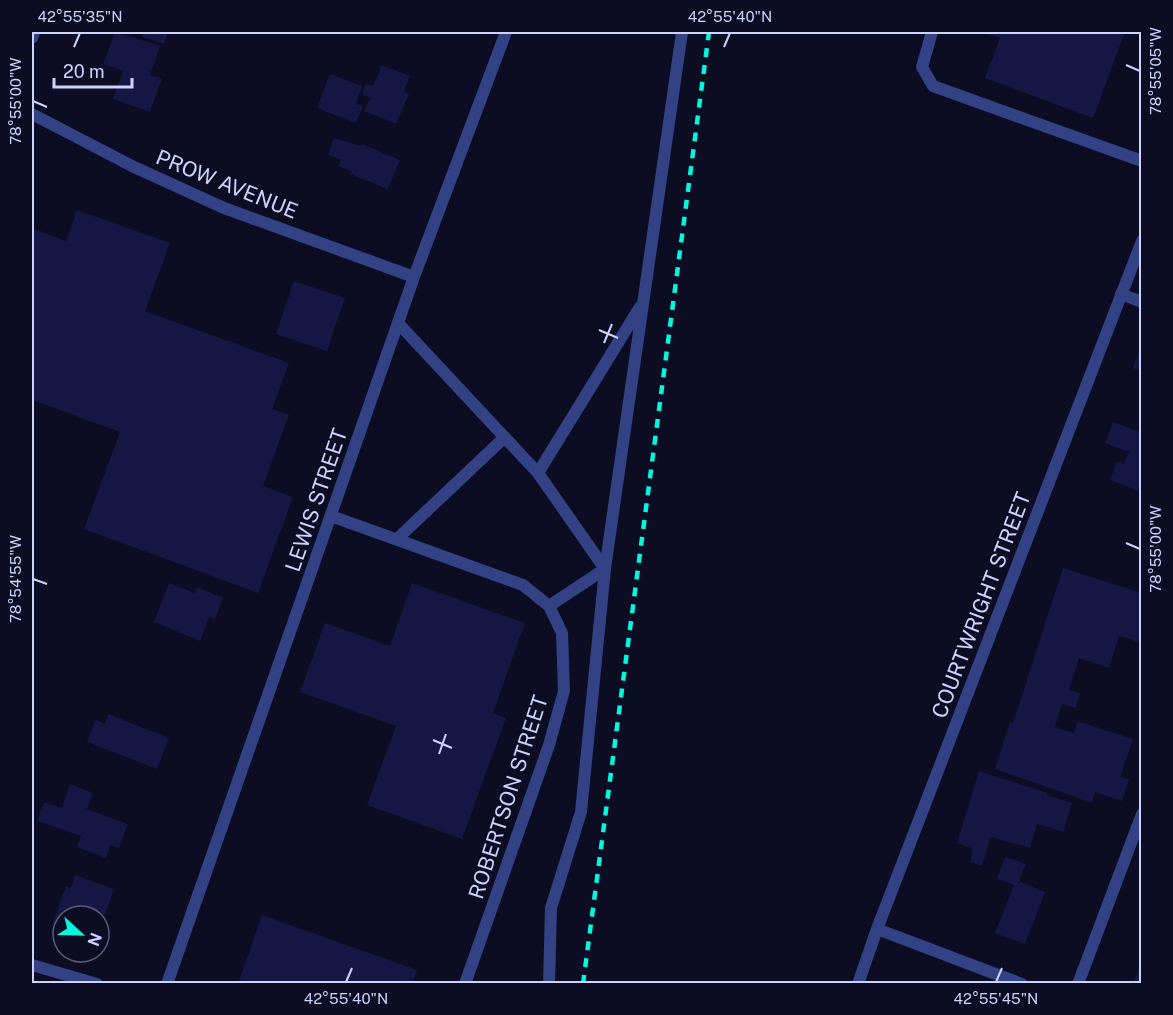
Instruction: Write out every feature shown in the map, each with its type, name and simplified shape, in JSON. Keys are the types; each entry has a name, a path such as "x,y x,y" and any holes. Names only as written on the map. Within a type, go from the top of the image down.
{"street":[{"path":"32,38 34,32"},
{"name":"LEWIS STREET","path":"167,984 414,277 506,32"},
{"path":"549,984 551,908 581,813 605,569 682,32"},
{"path":"932,32 922,67 933,86 1142,161"},
{"name":"PROW AVENUE","path":"32,114 132,166 224,208 414,277"},
{"name":"COURTWRIGHT STREET","path":"858,984 877,929 1142,241"},
{"path":"1121,294 1142,302"},
{"path":"538,473 643,300"},
{"path":"398,323 538,473 605,569"},
{"path":"397,539 505,437"},
{"name":"ROBERTSON STREET","path":"331,516 523,585 549,606 562,633 564,691 549,745 465,984"},
{"path":"549,606 605,569"},
{"path":"1077,984 1142,814"},
{"path":"877,929 1022,984"},
{"path":"32,965 97,984"}],"building":[{"path":"115,32 160,46 150,75 162,79 150,112 113,99 123,71 103,64"},
{"path":"144,32 168,32 164,44 142,37"},
{"path":"981,32 1125,32 1093,118 985,78 1000,38"},
{"path":"382,65 410,76 404,91 409,94 396,124 364,111 370,98 362,94 366,84 373,86"},
{"path":"330,74 362,86 356,104 363,106 356,123 317,108"},
{"path":"334,138 361,146 362,144 400,160 388,189 350,174 352,171 338,166 341,160 328,155"},
{"path":"77,210 170,243 145,311 289,363 272,409 289,415 263,486 293,497 258,593 84,529 120,432 32,400 32,228 66,241"},
{"path":"294,281 345,298 327,351 276,334"},
{"path":"1142,345 1142,371 1133,368"},
{"path":"1113,422 1142,433 1142,492 1110,480 1117,461 1124,464 1129,452 1105,443"},
{"path":"1063,568 1142,593 1142,643 1119,636 1109,668 1079,658 1069,690 1080,693 1076,708 1062,704 1055,727 1074,733 1078,721 1133,739 1120,777 1129,779 1122,801 1095,792 1092,803 995,769 1010,722 1013,723"},
{"path":"169,583 195,593 197,587 223,598 215,619 209,617 200,641 154,622"},
{"path":"412,583 525,623 493,713 506,718 462,839 367,805 396,726 300,692 325,623 390,646"},
{"path":"108,714 169,738 157,769 87,742 96,720 105,724"},
{"path":"979,771 1072,803 1063,832 1037,824 1030,848 991,837 982,866 970,862 973,849 957,843"},
{"path":"70,784 93,793 87,809 128,824 119,848 110,845 106,858 77,847 81,836 37,821 44,802 62,808"},
{"path":"1005,857 1026,864 1018,884 1021,882 1045,892 1025,944 995,933 1014,885 997,879"},
{"path":"75,875 114,889 109,904 60,904 66,886 71,888"},
{"path":"262,915 417,970 412,984 238,984"},
{"path":"1141,961 1142,984 1133,984"}],"railway":[{"path":"583,984 709,32"}]}
